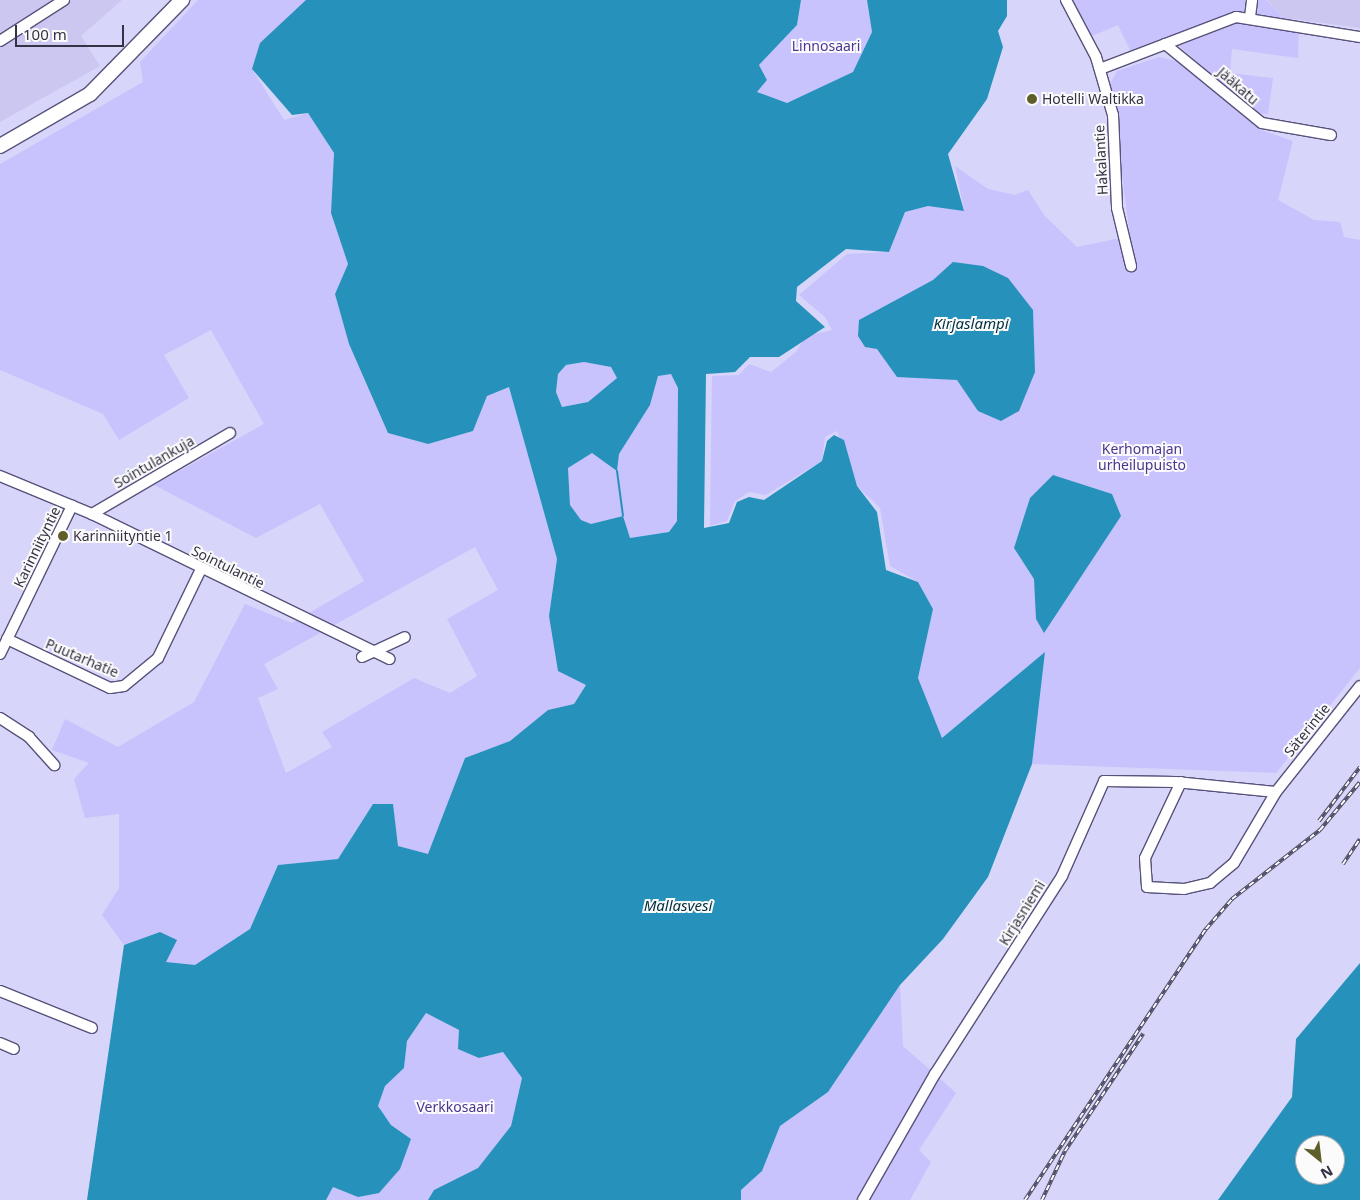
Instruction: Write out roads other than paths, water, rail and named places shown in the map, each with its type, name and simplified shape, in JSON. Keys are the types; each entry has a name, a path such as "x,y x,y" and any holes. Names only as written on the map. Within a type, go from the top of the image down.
{"main road":[{"path":"0,146 90,94 182,0"}],"street":[{"path":"0,41 64,0"},
{"name":"Hakalantie","path":"1066,0 1100,69 1113,115 1118,216 1131,266"},
{"path":"1250,17 1252,0"},
{"path":"1100,69 1236,17 1250,17 1360,36"},
{"name":"Jääkatu","path":"1165,44 1262,123 1331,135"},
{"name":"Sointulankuja","path":"92,514 230,433"},
{"name":"Sointulantie","path":"0,476 92,514 201,569 389,659"},
{"name":"Karinniityntie","path":"0,654 72,506"},
{"name":"Puutarhatie","path":"7,639 110,688 124,686 158,658 201,569"},
{"path":"362,657 405,637"},
{"name":"Säterintie","path":"1181,782 1145,858 1147,887 1184,889 1210,883 1234,863 1276,792 1360,686"},
{"path":"0,718 29,737 54,765"},
{"name":"Kirjasniemi","path":"863,1200 935,1074 1062,876 1104,781 1181,782 1276,792"},
{"path":"0,991 92,1028"},
{"path":"0,1043 14,1049"}],"water":[{"name":"Mallasvesi","path":"306,0 801,0 797,25 759,65 767,80 757,92 787,103 853,72 872,32 867,0 1007,0 1007,16 998,31 1003,47 987,99 948,154 964,211 928,206 905,212 889,252 846,249 797,287 796,301 825,327 779,357 750,357 735,372 706,374 704,528 729,523 737,502 749,497 764,500 822,461 827,441 834,435 844,440 857,486 877,512 886,570 918,582 933,609 918,678 942,738 1045,652 1032,764 988,877 943,939 900,985 828,1092 780,1126 762,1171 741,1190 741,1200 428,1200 434,1190 478,1168 511,1126 522,1078 503,1052 479,1058 458,1049 459,1030 426,1013 407,1041 404,1068 385,1086 378,1106 391,1125 411,1139 400,1169 379,1193 358,1197 333,1187 326,1200 87,1200 124,945 160,932 177,940 166,962 195,965 250,929 278,865 338,859 373,804 393,804 398,846 428,854 465,758 510,741 548,710 574,704 586,685 558,671 549,616 557,559 509,387 487,396 473,431 428,444 388,433 349,344 335,294 348,264 331,213 334,153 308,113 292,115 252,69 260,43","holes":["584,362 611,367 617,378 588,402 562,407 556,392 558,374 566,365","671,374 678,388 677,521 669,532 630,538 623,516 591,524 581,520 570,505 568,468 592,453 617,471 619,454 650,405 658,376"]},
{"name":"Kirjaslampi","path":"953,262 983,266 1008,278 1033,310 1035,372 1019,411 1001,421 978,411 957,380 897,377 877,349 865,347 858,336 859,320 933,280"},
{"path":"1053,475 1112,494 1121,516 1044,633 1036,619 1034,579 1014,548 1030,498"},
{"path":"1360,963 1360,1200 1218,1200 1292,1097 1296,1039"}],"waterway":[{"path":"617,471 623,516"}],"railway":[{"path":"1319,821 1360,767"},
{"path":"1025,1200 1206,929 1232,899 1320,830 1360,782"},
{"path":"1343,864 1360,839"},
{"path":"1042,1200 1065,1151 1143,1034"}],"place":[{"name":"Hotelli Waltikka","path":"1032,99"},
{"name":"Karinniityntie 1","path":"63,536"}],"park label":[{"name":"Linnosaari","path":"826,46"},
{"name":"Kerhomajan urheilupuisto","path":"1142,458"},
{"name":"Verkkosaari","path":"455,1107"}]}
